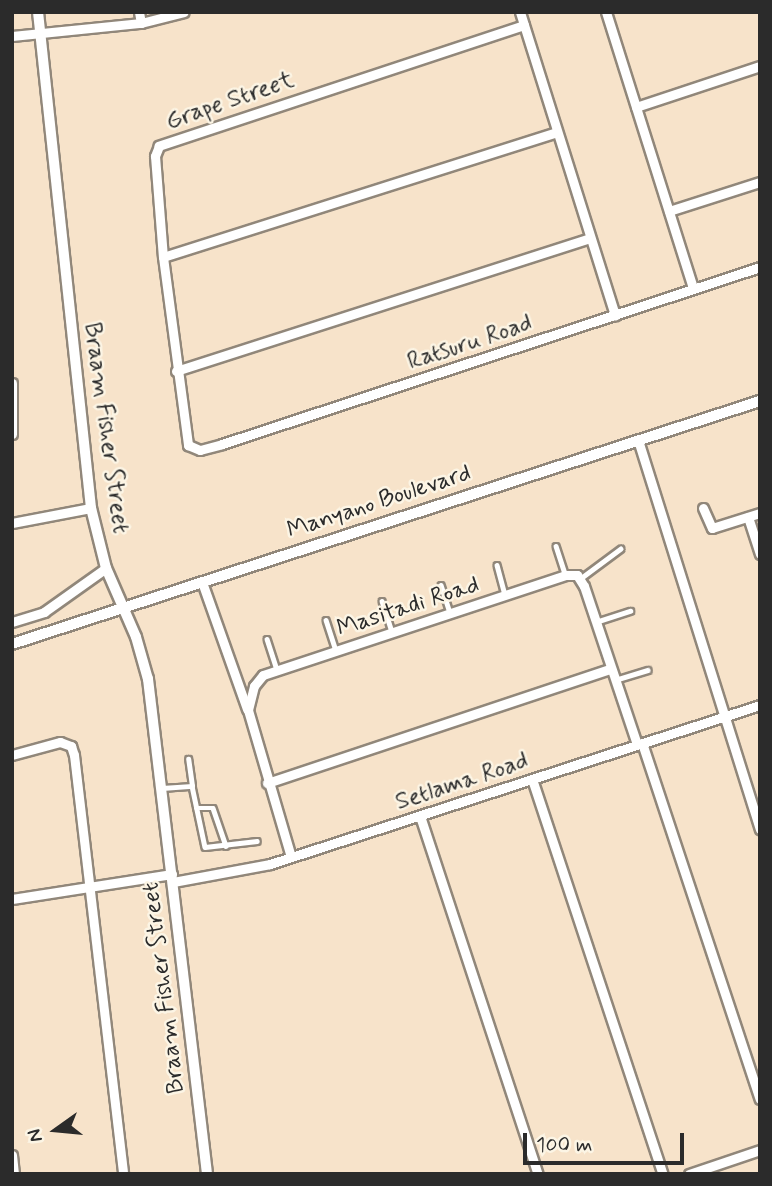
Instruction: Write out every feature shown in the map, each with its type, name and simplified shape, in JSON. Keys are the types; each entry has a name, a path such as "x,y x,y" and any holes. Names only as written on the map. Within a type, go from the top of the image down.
{"street":[{"name":"Braam Fisher Street","path":"38,12 91,508 106,568 145,664 206,1174"},
{"path":"139,12 141,23"},
{"path":"12,36 141,23 184,12"},
{"path":"520,12 615,315"},
{"path":"606,12 693,288"},
{"name":"Grape Street","path":"191,447 183,430 163,257 155,156 159,146 524,25"},
{"path":"636,107 760,66"},
{"path":"163,257 557,132"},
{"path":"668,211 760,182"},
{"path":"176,370 590,238"},
{"name":"Ratsuru Road","path":"191,447 214,446 760,267"},
{"path":"12,383 12,434"},
{"name":"Manyano Boulevard","path":"12,644 760,401"},
{"path":"638,440 760,829"},
{"path":"12,523 91,508"},
{"path":"703,508 712,528 760,513"},
{"path":"748,517 760,554"},
{"path":"12,622 52,607 106,568"},
{"name":"Masitadi Road","path":"248,710 254,686 263,675 565,575 581,578"},
{"path":"581,578 610,669 640,743 760,1099"},
{"path":"202,582 248,710 267,783 291,857"},
{"path":"267,783 610,669"},
{"name":"Setlama Road","path":"12,899 90,886 237,873 760,705"},
{"path":"12,754 60,742 71,746 123,1174"},
{"path":"532,779 663,1174"},
{"path":"420,816 538,1174"},
{"path":"689,1174 760,1150"},
{"path":"12,1155 14,1174"}],"lane":[{"path":"556,546 565,575"},
{"path":"581,578 620,549"},
{"path":"496,565 505,594"},
{"path":"441,585 450,613"},
{"path":"382,601 392,632"},
{"path":"596,622 630,611"},
{"path":"326,620 336,651"},
{"path":"267,639 277,671"},
{"path":"614,680 648,670"},
{"path":"188,759 205,847 257,841"},
{"path":"161,789 192,786"},
{"path":"196,808 213,807 226,846"}]}
